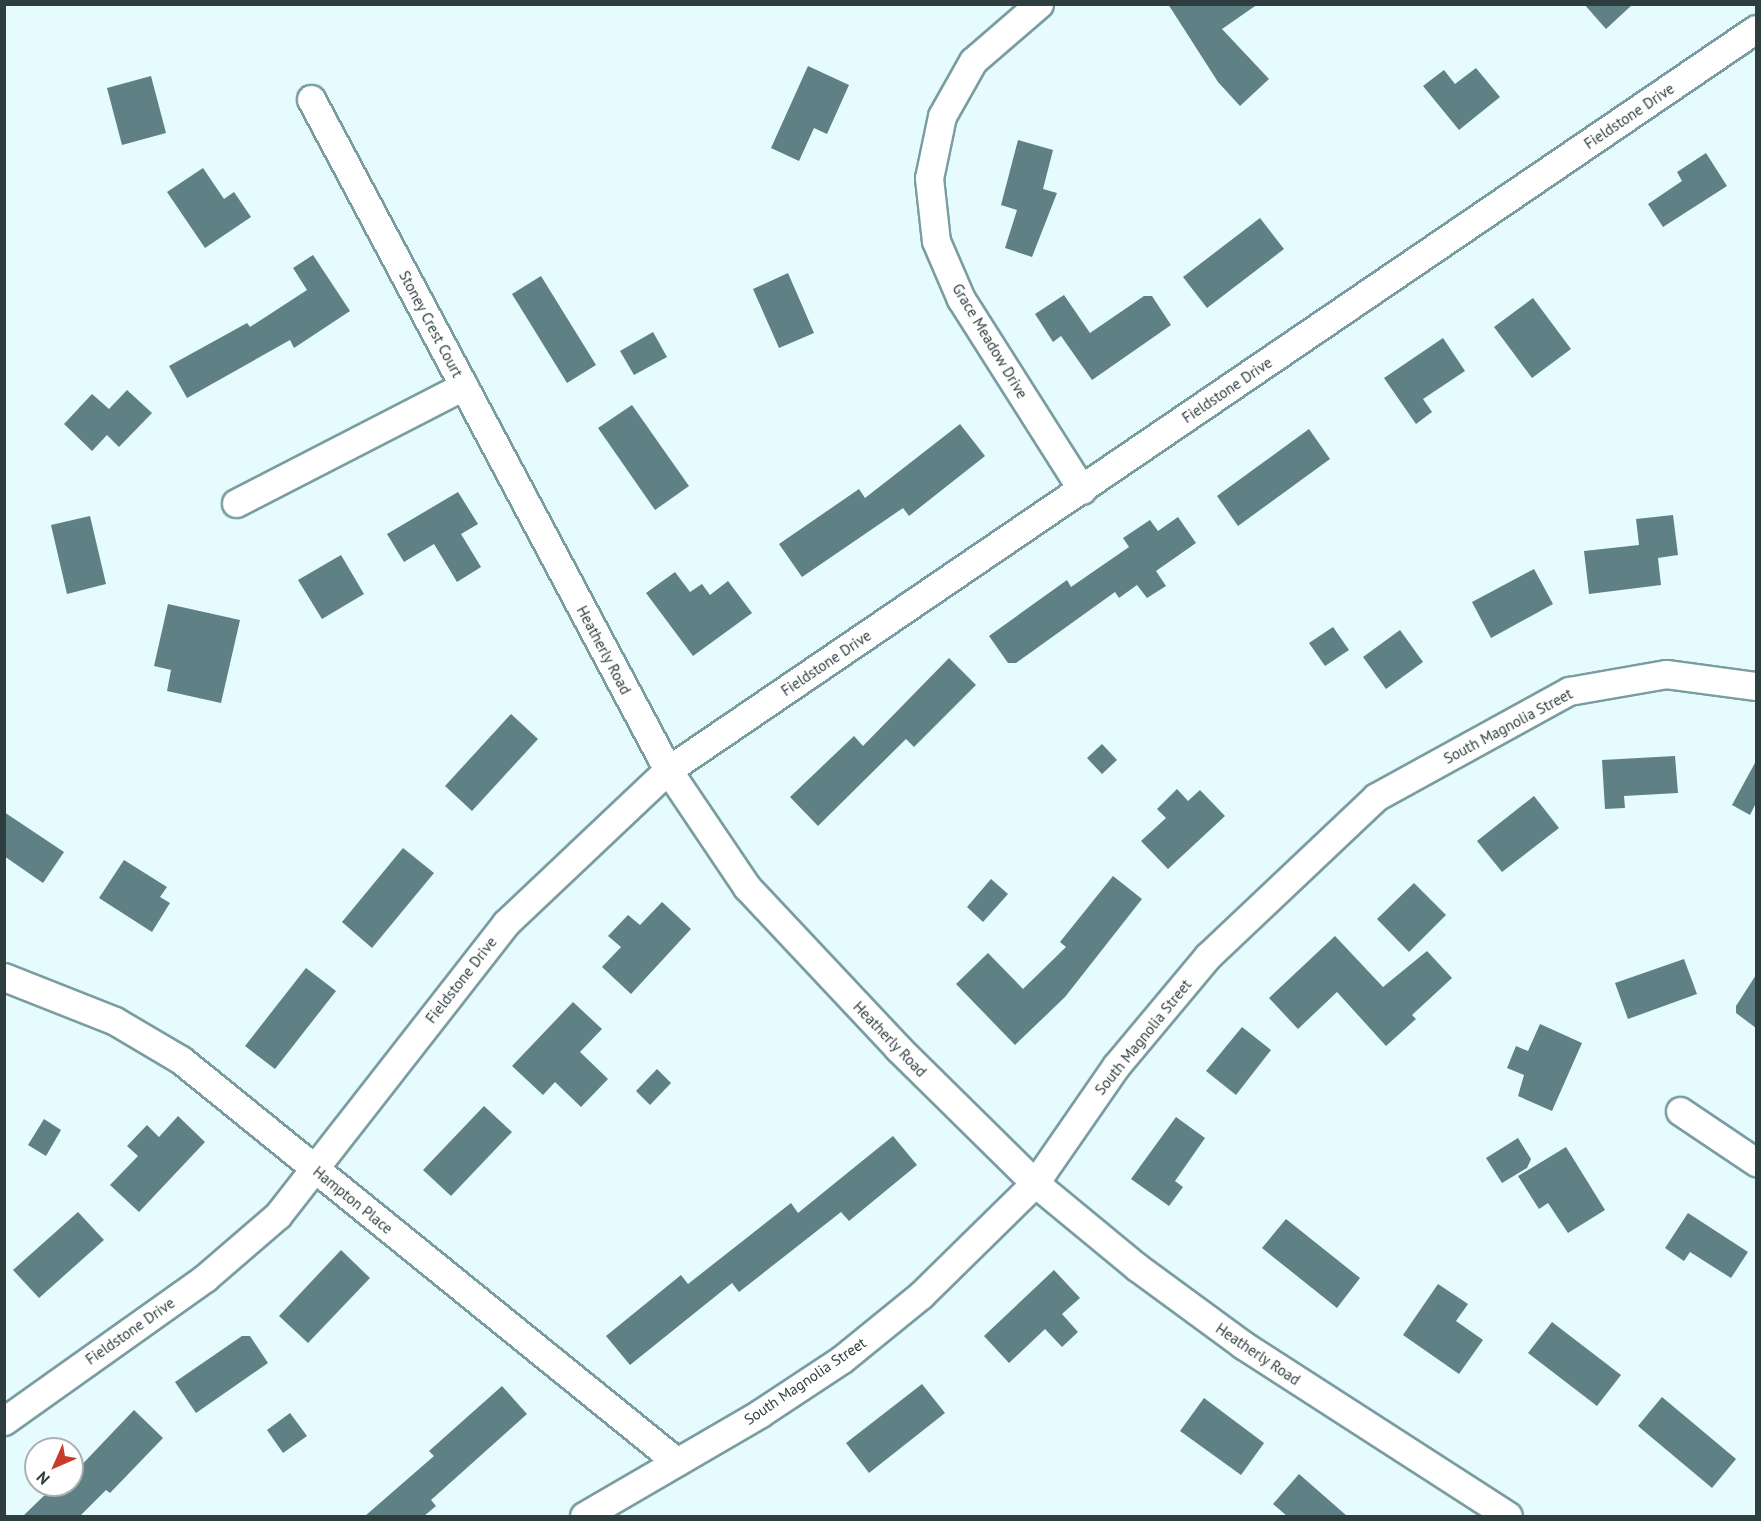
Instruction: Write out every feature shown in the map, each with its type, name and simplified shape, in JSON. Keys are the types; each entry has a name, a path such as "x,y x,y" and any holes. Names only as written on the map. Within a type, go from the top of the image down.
{"street":[{"name":"Grace Meadow Drive","path":"1039,4 973,61 942,116 929,178 936,241 961,299 1082,489"},
{"name":"Fieldstone Drive","path":"4,1421 214,1270 278,1215 316,1170 506,923 668,770 1756,29"},
{"name":"Stoney Crest Court","path":"236,503 464,386 311,99"},
{"name":"Heatherly Road","path":"464,386 668,770 747,887 898,1048 1035,1183 1137,1267 1244,1345 1508,1516"},
{"name":"South Magnolia Street","path":"584,1516 759,1414 841,1360 921,1295 1035,1183 1116,1066 1208,956 1376,797 1569,691 1666,674 1756,686"},
{"name":"Hampton Place","path":"4,977 115,1021 181,1060 677,1462"},
{"path":"1680,1111 1756,1162"}],"building":[{"path":"1168,4 1258,4 1222,29 1269,79 1240,106 1218,82"},
{"path":"1584,4 1633,4 1606,29"},
{"path":"808,66 849,85 827,134 814,128 799,161 771,148"},
{"path":"1476,68 1500,97 1459,130 1423,86 1444,70 1455,84"},
{"path":"151,76 166,133 122,145 107,88"},
{"path":"1018,140 1053,150 1043,189 1057,193 1032,257 1005,248 1017,210 1001,205"},
{"path":"1706,153 1727,186 1663,227 1648,204 1682,181 1677,172"},
{"path":"203,168 224,199 234,192 251,217 205,248 167,192"},
{"path":"1260,218 1284,249 1207,308 1183,277"},
{"path":"313,255 350,311 294,348 290,340 187,398 169,366 247,323 250,327 307,290 293,268"},
{"path":"788,273 814,333 779,348 753,289"},
{"path":"541,276 596,365 567,383 512,294"},
{"path":"1064,295 1090,333 1144,296 1152,296 1171,325 1092,380 1061,336 1053,342 1035,314"},
{"path":"1533,298 1571,349 1532,378 1494,327"},
{"path":"653,332 667,357 634,375 620,351"},
{"path":"1443,338 1465,371 1423,399 1432,412 1416,424 1384,378"},
{"path":"127,390 152,413 119,447 107,435 92,451 64,424 92,394 109,409"},
{"path":"632,405 689,486 655,510 598,428"},
{"path":"960,424 985,456 909,516 903,508 802,577 779,544 859,489 865,498"},
{"path":"1309,429 1330,459 1238,526 1217,496"},
{"path":"458,492 478,524 461,534 481,567 457,582 434,544 404,562 387,534"},
{"path":"1673,515 1678,555 1658,558 1661,585 1589,594 1584,551 1639,545 1636,519"},
{"path":"90,516 106,584 67,594 51,525"},
{"path":"1178,517 1196,543 1156,571 1166,586 1147,598 1137,585 1119,598 1115,592 1016,663 1008,663 989,636 1067,580 1071,587 1129,547 1123,538 1150,520 1158,531"},
{"path":"341,555 364,594 322,619 298,580"},
{"path":"1534,569 1553,604 1491,638 1472,602"},
{"path":"675,572 690,592 702,584 710,595 728,581 752,613 693,656 646,593"},
{"path":"168,604 240,620 221,703 167,691 171,670 154,666"},
{"path":"1333,627 1349,650 1325,666 1309,643"},
{"path":"1400,630 1423,662 1386,689 1363,657"},
{"path":"949,658 976,685 914,747 906,739 818,826 790,797 854,736 863,746"},
{"path":"511,714 538,739 472,811 445,786"},
{"path":"1102,744 1117,760 1102,774 1087,758"},
{"path":"1675,756 1678,793 1624,796 1625,808 1605,809 1602,760"},
{"path":"1756,761 1756,803 1750,815 1732,805"},
{"path":"1177,789 1188,801 1200,790 1225,816 1168,869 1141,841 1166,818 1157,809"},
{"path":"1534,796 1559,828 1502,872 1477,841"},
{"path":"4,812 64,852 43,883 4,856"},
{"path":"403,848 434,873 372,948 342,922"},
{"path":"124,860 167,887 160,897 170,903 152,932 99,898"},
{"path":"1113,876 1142,899 1065,997 1015,1045 956,984 988,953 1023,989 1066,947 1060,942"},
{"path":"991,879 1008,894 983,922 967,907"},
{"path":"1414,883 1446,915 1409,952 1377,919"},
{"path":"662,902 691,929 631,994 602,967 621,947 608,936 628,915 640,925"},
{"path":"1335,936 1383,987 1427,951 1452,978 1412,1015 1416,1019 1386,1046 1337,992 1298,1029 1269,998"},
{"path":"1684,959 1697,994 1628,1019 1615,983"},
{"path":"306,968 336,991 275,1069 245,1046"},
{"path":"1756,975 1756,1028 1736,1013 1736,1006"},
{"path":"573,1002 602,1029 580,1052 608,1079 581,1107 555,1082 543,1095 512,1066"},
{"path":"1540,1024 1582,1043 1552,1111 1518,1096 1524,1075 1507,1068 1516,1046 1528,1051"},
{"path":"1242,1027 1271,1050 1236,1095 1206,1071"},
{"path":"657,1069 671,1083 650,1105 636,1091"},
{"path":"484,1106 512,1132 451,1196 423,1170"},
{"path":"178,1116 205,1142 139,1212 110,1185 138,1156 127,1146 147,1125 159,1137"},
{"path":"1176,1117 1205,1138 1175,1181 1183,1187 1169,1206 1131,1179"},
{"path":"44,1119 61,1130 46,1156 28,1145"},
{"path":"893,1136 917,1165 849,1221 841,1212 739,1292 732,1283 630,1365 606,1336 681,1275 688,1284 791,1203 798,1213"},
{"path":"1518,1138 1531,1159 1527,1168 1502,1183 1486,1158"},
{"path":"1566,1147 1605,1210 1568,1233 1548,1203 1539,1209 1518,1176"},
{"path":"78,1212 104,1240 39,1298 13,1270"},
{"path":"1688,1213 1748,1252 1731,1278 1690,1252 1684,1261 1665,1248"},
{"path":"1286,1219 1360,1278 1337,1308 1262,1248"},
{"path":"341,1250 370,1278 308,1343 279,1316"},
{"path":"1054,1270 1080,1298 1062,1314 1078,1332 1062,1347 1045,1329 1009,1363 984,1336"},
{"path":"1438,1284 1468,1304 1456,1321 1483,1340 1459,1374 1403,1335"},
{"path":"1552,1322 1621,1375 1597,1406 1528,1353"},
{"path":"242,1336 250,1336 268,1363 196,1413 175,1382"},
{"path":"922,1384 945,1413 869,1473 846,1443"},
{"path":"502,1386 527,1414 431,1500 436,1506 424,1516 365,1516 434,1456 429,1451"},
{"path":"1662,1397 1736,1459 1712,1488 1638,1426"},
{"path":"1204,1398 1264,1443 1241,1475 1180,1431"},
{"path":"134,1410 163,1438 110,1493 106,1490 80,1516 23,1516 43,1497 84,1497 84,1462"},
{"path":"290,1413 307,1436 283,1453 267,1430"},
{"path":"1299,1474 1347,1516 1287,1516 1273,1504"}]}
